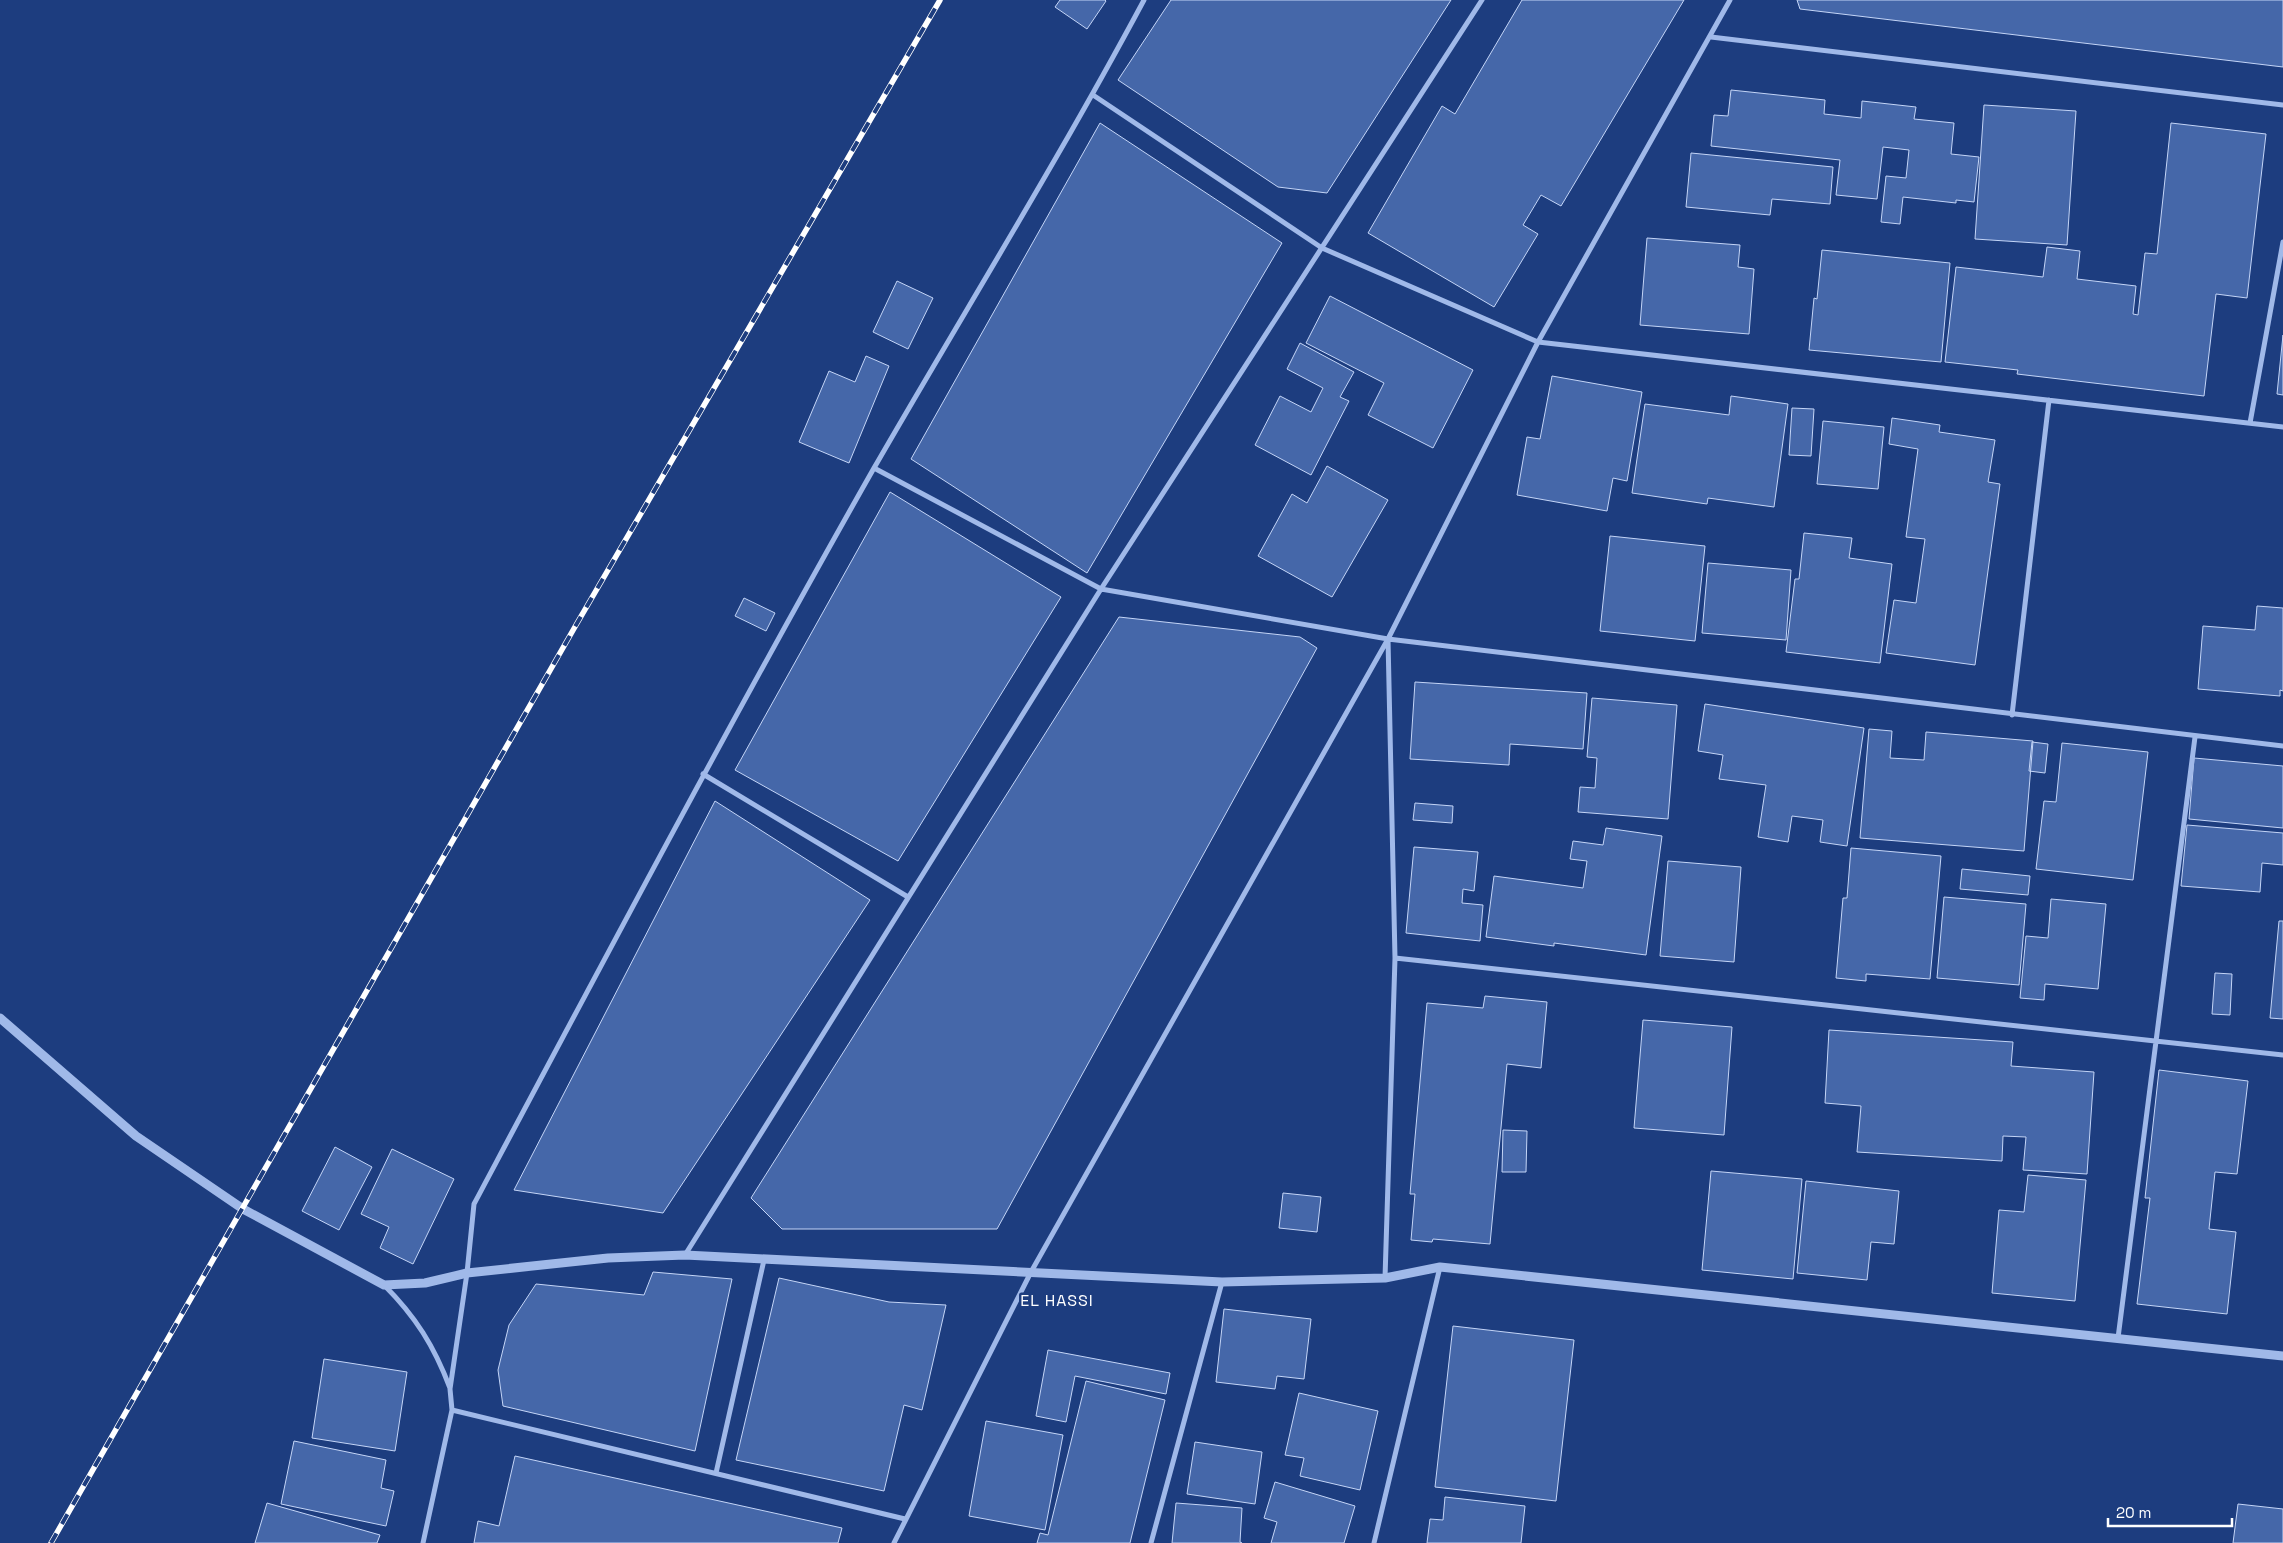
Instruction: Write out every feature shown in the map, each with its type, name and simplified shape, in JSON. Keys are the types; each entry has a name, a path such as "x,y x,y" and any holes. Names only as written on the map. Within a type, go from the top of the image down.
{"street":[{"path":"423,1543 452,1410 450,1389 474,1204 703,774 874,468 1093,95 1144,0"},
{"path":"685,1255 1101,589 1482,0"},
{"path":"894,1543 1031,1272 1388,638 1538,342 1711,37 1730,0"},
{"path":"1711,37 2283,105"},
{"path":"1093,95 1322,248 1538,342 2283,427"},
{"path":"2250,423 2283,242"},
{"path":"2012,715 2049,400"},
{"path":"874,468 1101,589 1388,638 2012,715 2283,746"},
{"path":"1385,1278 1395,958 1388,638"},
{"path":"2118,1338 2195,737"},
{"path":"703,774 908,897"},
{"path":"1395,958 2283,1054"},
{"path":"0,1018 136,1136 243,1208 384,1285 406,1307 424,1332 439,1360 450,1389"},
{"path":"384,1285 425,1283 466,1273 608,1258 685,1255 1222,1282 1385,1278 1440,1267 2283,1356"},
{"path":"716,1474 764,1260"},
{"path":"1374,1543 1440,1267"},
{"path":"1150,1543 1222,1282"},
{"path":"452,1410 906,1519"}],"building":[{"path":"1060,0 1106,1 1087,29 1055,7"},
{"path":"1171,0 1451,0 1327,193 1278,187 1118,80"},
{"path":"1522,0 1684,0 1561,206 1541,195 1523,225 1538,234 1494,307 1368,233 1442,106 1455,114"},
{"path":"1797,0 2283,0 2283,67 1800,9"},
{"path":"1731,90 1825,100 1824,114 1861,118 1862,101 1916,107 1914,119 1954,123 1951,154 1979,157 1974,202 1956,200 1956,203 1903,197 1900,224 1881,222 1886,176 1906,178 1909,150 1883,147 1877,199 1836,195 1840,160 1711,146 1714,115 1728,116"},
{"path":"1984,105 2076,111 2067,245 1975,239"},
{"path":"1100,123 1282,243 1087,573 911,459"},
{"path":"2171,123 2266,134 2247,298 2216,294 2204,396 2017,374 2018,370 1945,362 1956,267 2043,277 2047,247 2080,251 2077,279 2136,286 2133,314 2138,315 2145,253 2157,254"},
{"path":"1691,153 1833,167 1830,204 1772,199 1770,215 1686,207"},
{"path":"1647,238 1740,245 1738,267 1754,269 1749,334 1640,325"},
{"path":"1822,250 1950,263 1941,362 1809,350 1814,298 1817,299"},
{"path":"897,281 933,298 908,349 873,332"},
{"path":"1330,296 1473,370 1433,448 1368,415 1384,383 1306,343"},
{"path":"2283,335 2283,395 2277,394"},
{"path":"1300,343 1354,372 1340,397 1349,401 1311,475 1255,445 1280,396 1311,412 1323,388 1287,369"},
{"path":"866,356 889,366 849,463 799,442 829,371 855,382"},
{"path":"1552,376 1642,392 1627,481 1613,478 1607,511 1517,495 1527,437 1540,439"},
{"path":"1731,396 1788,404 1774,507 1708,498 1707,504 1632,493 1645,404 1729,415"},
{"path":"1792,408 1814,409 1811,456 1789,455"},
{"path":"1892,418 1940,425 1939,432 1995,440 1988,482 2000,484 1975,665 1886,653 1894,600 1916,603 1925,539 1906,537 1918,449 1889,444"},
{"path":"1823,421 1884,427 1878,489 1817,484"},
{"path":"1327,466 1388,500 1332,597 1258,556 1292,494 1307,503"},
{"path":"890,492 1061,597 898,861 735,770"},
{"path":"1804,533 1852,538 1849,558 1892,564 1880,663 1786,652 1795,579 1799,579"},
{"path":"1610,536 1705,546 1695,641 1600,631"},
{"path":"1708,563 1791,570 1786,640 1702,633"},
{"path":"744,598 775,613 766,631 735,616"},
{"path":"2257,606 2283,608 2283,691 2280,690 2280,696 2198,689 2203,626 2255,630"},
{"path":"1119,617 1300,637 1317,648 997,1229 782,1229 751,1198"},
{"path":"1415,682 1587,693 1583,749 1510,744 1509,765 1410,759"},
{"path":"1592,698 1677,705 1668,819 1578,812 1580,787 1595,788 1597,758 1587,757"},
{"path":"1705,704 1864,728 1847,846 1820,842 1823,820 1792,816 1788,842 1758,837 1766,785 1719,779 1723,755 1698,751"},
{"path":"1869,729 1892,731 1890,758 1924,760 1926,732 2033,741 2024,851 1860,838"},
{"path":"2032,742 2048,744 2045,773 2029,771"},
{"path":"2062,743 2148,752 2133,880 2036,869 2044,801 2056,802"},
{"path":"2194,758 2283,766 2283,828 2189,819"},
{"path":"715,801 870,900 663,1213 514,1190"},
{"path":"1415,803 1453,806 1452,823 1413,820"},
{"path":"2187,825 2283,833 2283,865 2262,863 2260,892 2181,886"},
{"path":"1606,828 1662,836 1646,955 1554,943 1554,946 1486,937 1494,876 1583,888 1587,861 1570,859 1573,841 1603,845"},
{"path":"1414,847 1478,852 1474,891 1463,889 1462,903 1483,905 1480,941 1406,933"},
{"path":"1851,848 1941,856 1930,979 1866,974 1866,981 1836,978 1843,898 1847,898"},
{"path":"1668,861 1741,867 1734,962 1660,956"},
{"path":"1962,869 2030,876 2028,895 1960,889"},
{"path":"1944,897 2026,904 2019,985 1937,978"},
{"path":"2051,899 2106,904 2098,989 2045,984 2044,1000 2020,998 2026,936 2048,938"},
{"path":"2279,921 2283,921 2283,1019 2270,1018"},
{"path":"2215,973 2232,974 2230,1015 2212,1014"},
{"path":"1485,996 1547,1002 1541,1068 1507,1064 1490,1244 1433,1239 1432,1242 1411,1240 1415,1194 1410,1194 1427,1003 1483,1008"},
{"path":"1643,1020 1732,1027 1724,1135 1634,1128"},
{"path":"1829,1030 2013,1042 2011,1066 2094,1072 2087,1174 2023,1170 2026,1137 2003,1136 2002,1161 1857,1152 1861,1106 1825,1103"},
{"path":"2159,1070 2248,1081 2237,1174 2215,1172 2209,1229 2236,1232 2227,1314 2137,1304 2150,1198 2145,1198"},
{"path":"1503,1130 1527,1131 1526,1172 1502,1172"},
{"path":"335,1147 372,1167 339,1230 302,1211"},
{"path":"392,1149 454,1179 413,1264 380,1248 389,1227 361,1214"},
{"path":"1711,1171 1802,1179 1793,1279 1702,1270"},
{"path":"2028,1175 2086,1180 2075,1301 1992,1293 1999,1210 2024,1212"},
{"path":"1806,1181 1899,1191 1894,1244 1871,1242 1867,1280 1797,1273"},
{"path":"1283,1193 1321,1197 1317,1232 1279,1228"},
{"path":"653,1272 732,1279 695,1451 503,1406 498,1370 509,1325 536,1284 644,1295"},
{"path":"779,1278 889,1302 946,1305 922,1410 904,1405 884,1491 736,1460"},
{"path":"1224,1309 1311,1319 1304,1379 1277,1376 1275,1389 1216,1382"},
{"path":"1453,1326 1574,1340 1556,1501 1435,1487"},
{"path":"1048,1350 1170,1373 1166,1394 1075,1376 1066,1422 1036,1416"},
{"path":"324,1359 407,1372 395,1451 312,1438"},
{"path":"1086,1381 1165,1400 1130,1543 1037,1543 1040,1533 1048,1535"},
{"path":"1299,1393 1378,1411 1360,1490 1300,1476 1304,1458 1285,1455"},
{"path":"986,1421 1063,1435 1045,1530 969,1516"},
{"path":"294,1441 386,1460 381,1488 394,1491 386,1526 281,1504"},
{"path":"1195,1442 1262,1452 1255,1504 1187,1494"},
{"path":"515,1456 842,1528 838,1543 474,1543 478,1521 499,1526"},
{"path":"1275,1482 1355,1506 1344,1543 1271,1543 1277,1522 1264,1518"},
{"path":"1445,1497 1525,1506 1521,1543 1427,1543 1430,1519 1443,1520"},
{"path":"267,1503 380,1535 377,1543 255,1543"},
{"path":"1176,1503 1242,1508 1240,1542 1242,1543 1172,1543"},
{"path":"2238,1504 2283,1509 2283,1543 2233,1543"}],"railway":[{"path":"51,1543 576,625 940,0"}],"district":[{"name":"EL HASSI","path":"1057,1300"}]}
